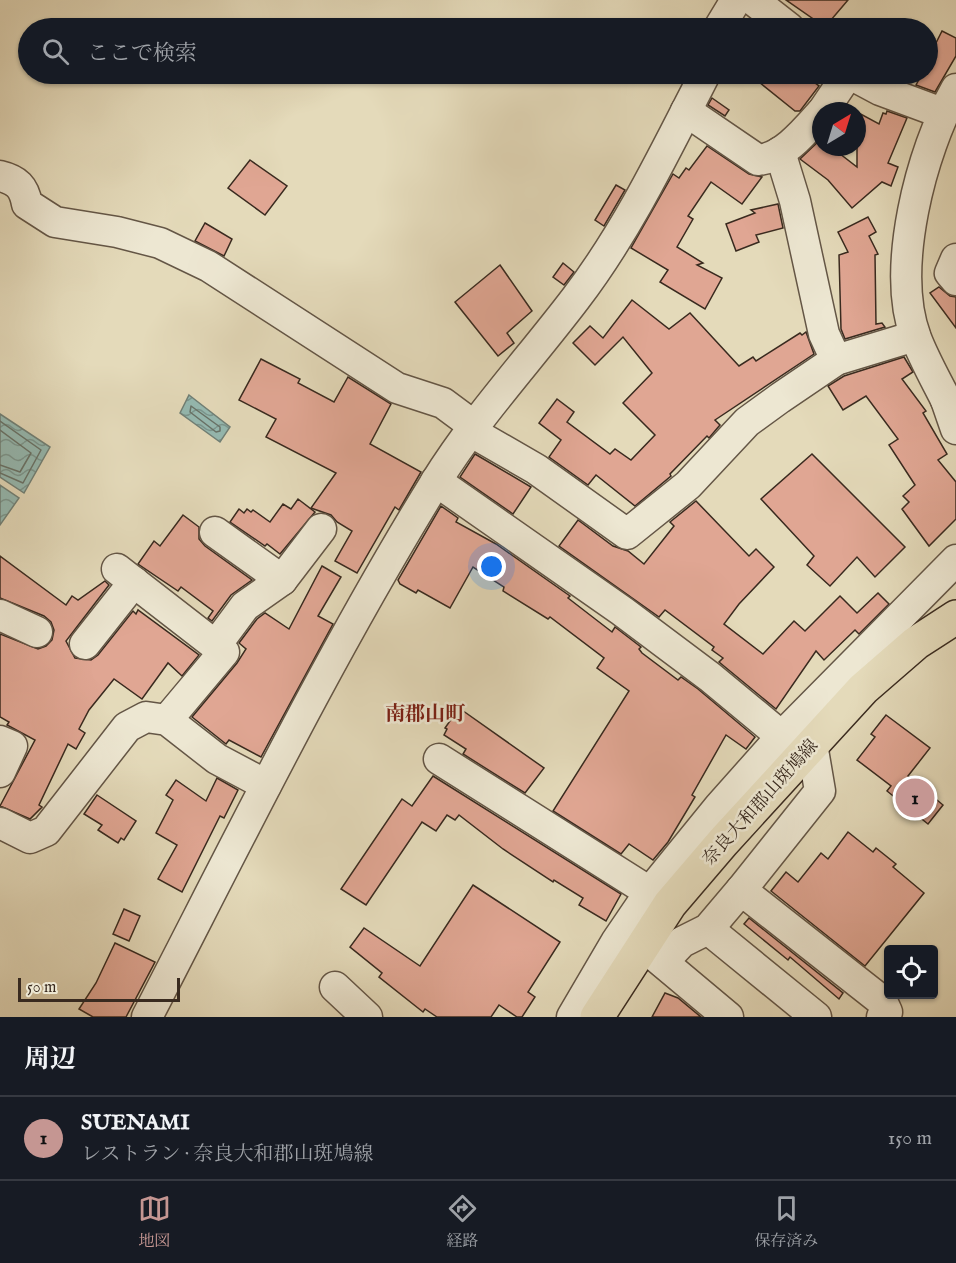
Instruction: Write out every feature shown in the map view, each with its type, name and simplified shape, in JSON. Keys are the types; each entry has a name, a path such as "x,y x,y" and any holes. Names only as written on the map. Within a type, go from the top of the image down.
{"main road":[{"name":"奈良大和郡山斑鳩線","path":"597,1017 652,953 660,898 799,745 916,643 956,618"}],"street":[{"path":"725,18 736,0"},
{"path":"753,0 776,18"},
{"path":"147,1017 308,702 436,481 472,429 576,298 606,254 700,84"},
{"path":"829,102 842,84"},
{"path":"868,84 880,90 949,101 916,189 908,259 909,298 915,336 951,401 956,429"},
{"path":"686,111 758,160 770,159 805,132 812,124"},
{"path":"780,152 795,201 824,334 836,360"},
{"path":"0,176 11,178 24,189 27,204 55,222 117,232 160,243 208,266 397,388 443,403 472,429 536,469 627,534 688,485 747,422 780,398 836,360 915,336"},
{"path":"956,259 950,273 956,280"},
{"path":"436,481 622,611 799,745 820,790 708,929 652,953 728,1017"},
{"path":"216,645 245,606 282,580 321,529"},
{"path":"215,532 282,580"},
{"path":"799,745 956,560"},
{"path":"85,644 125,576 225,652 167,720"},
{"path":"0,615 37,632"},
{"path":"0,823 30,838 46,831 127,727 146,717 167,720 217,759 266,784"},
{"path":"0,741 12,746 0,772"},
{"path":"439,759 660,898 616,942 572,1017"},
{"path":"741,890 882,1001 887,1012 882,1017"},
{"path":"708,929 816,1017"},
{"path":"335,987 367,1017"}],"water":[{"path":"189,395 230,427 220,442 180,413"},
{"path":"0,414 50,447 24,493 0,477"},
{"path":"0,485 19,498 0,525"}],"building":[{"path":"786,0 848,0 833,18 812,18"},
{"path":"942,31 956,38 956,56 935,92 916,85 938,84 938,39"},
{"path":"761,84 816,84 819,86 800,111 795,111"},
{"path":"712,98 729,110 725,116 708,105"},
{"path":"887,111 907,118 888,163 898,167 891,186 882,182 852,208 828,180 800,159 812,148 812,156 843,156 857,167 857,156 866,156 866,117 879,124 883,113 886,114"},
{"path":"707,146 749,174 762,177 742,204 711,182 688,216 693,219 677,247 703,263 697,265 722,278 705,309 660,282 668,270 631,248 673,174 679,178 686,168 689,170"},
{"path":"250,160 287,186 265,215 228,188"},
{"path":"616,185 625,190 604,226 595,220"},
{"path":"778,204 783,228 756,235 759,242 736,251 726,224 755,213 751,210"},
{"path":"868,217 876,232 869,236 878,254 875,255 876,324 882,323 885,327 845,339 841,329 839,255 848,252 838,232"},
{"path":"205,223 232,239 224,256 195,241"},
{"path":"563,263 574,272 564,285 553,277"},
{"path":"500,265 532,311 507,333 514,343 498,356 455,302"},
{"path":"939,287 950,296 956,297 956,328 930,293"},
{"path":"632,300 669,329 690,313 739,366 753,357 756,361 800,333 802,335 806,332 814,354 715,420 720,425 709,438 707,436 670,474 671,476 635,506 596,475 588,485 549,457 561,440 539,423 557,399 574,412 567,422 610,454 615,449 631,460 655,435 623,403 652,373 623,337 595,365 573,343 590,326 603,338"},
{"path":"904,357 913,372 902,379 926,411 923,413 947,454 938,460 956,482 956,519 929,546 902,509 909,502 903,496 915,485 889,445 898,439 866,396 843,410 828,386 844,376"},
{"path":"261,359 300,379 298,383 334,402 348,377 391,404 370,444 421,472 399,510 395,507 357,573 335,561 352,531 337,522 331,515 311,508 336,473 266,437 276,419 239,400"},
{"path":"475,454 531,487 513,514 460,477"},
{"path":"812,454 905,547 875,577 857,557 830,586 807,565 814,556 761,499"},
{"path":"298,499 315,512 280,554 230,522 239,509 244,513 247,509 251,512 253,510 270,522 283,504 291,509"},
{"path":"696,501 749,556 756,549 774,567 739,604 724,624 763,654 794,621 805,631 840,596 857,613 878,593 889,604 859,634 855,630 824,660 816,651 776,709 719,662 723,658 712,650 714,647 665,610 659,617 559,546 578,520 613,546 628,551 644,564 674,526 670,522"},
{"path":"441,506 458,518 456,522 496,544 570,596 568,598 612,632 615,627 641,647 639,649 642,653 678,680 681,677 698,689 755,737 746,749 726,735 692,795 695,797 668,842 653,860 629,844 621,854 553,811 629,691 597,668 604,658 550,617 548,619 503,591 504,587 473,567 450,608 418,590 416,593 400,584 398,580"},
{"path":"183,515 199,527 199,539 205,546 252,580 231,595 212,621 208,618 213,611 181,587 178,591 138,564 154,541 160,546"},
{"path":"0,556 66,605 72,596 78,600 105,581 109,585 66,641 75,658 91,660 98,655 133,611 136,614 138,610 199,655 182,676 168,663 142,699 114,679 89,710 79,729 85,733 76,749 68,744 39,805 42,807 30,819 0,806 35,740 7,725 9,722 0,717 0,634 38,649 46,646 52,640 54,630 51,622 44,616 0,598"},
{"path":"322,566 341,577 318,616 333,624 261,757 229,740 226,744 192,717 237,663 246,649 239,643 257,619 265,613 289,629"},
{"path":"459,708 544,768 525,793 463,754 466,749 444,735 447,729 445,728"},
{"path":"886,715 930,748 908,776 943,805 928,824 887,791 891,786 857,760 875,737 871,734"},
{"path":"433,776 621,894 606,921 579,905 583,898 554,880 553,882 503,849 459,815 455,820 447,815 436,831 422,822 366,905 341,889 402,799 412,806"},
{"path":"217,778 238,790 224,818 220,816 182,892 158,879 177,845 156,833 173,800 166,795 176,780 206,801"},
{"path":"97,795 136,821 124,840 121,838 118,843 98,830 102,825 84,814"},
{"path":"848,832 873,852 876,848 896,864 893,867 924,893 865,966 771,891 786,872 798,882 821,853 828,859"},
{"path":"473,885 560,942 528,992 535,997 522,1017 517,1017 499,1005 491,1017 437,1017 425,1009 423,1012 379,977 382,973 350,947 364,928 420,966"},
{"path":"124,909 140,916 129,941 113,934"},
{"path":"749,918 843,993 839,999 790,957 788,960 744,924"},
{"path":"115,943 155,962 126,1017 93,1017 79,1009 96,983"},
{"path":"665,993 678,998 701,1017 652,1017"}],"place":[{"name":"SUENAMI","path":"915,798"}],"district":[{"name":"南郡山町","path":"425,713"}]}
